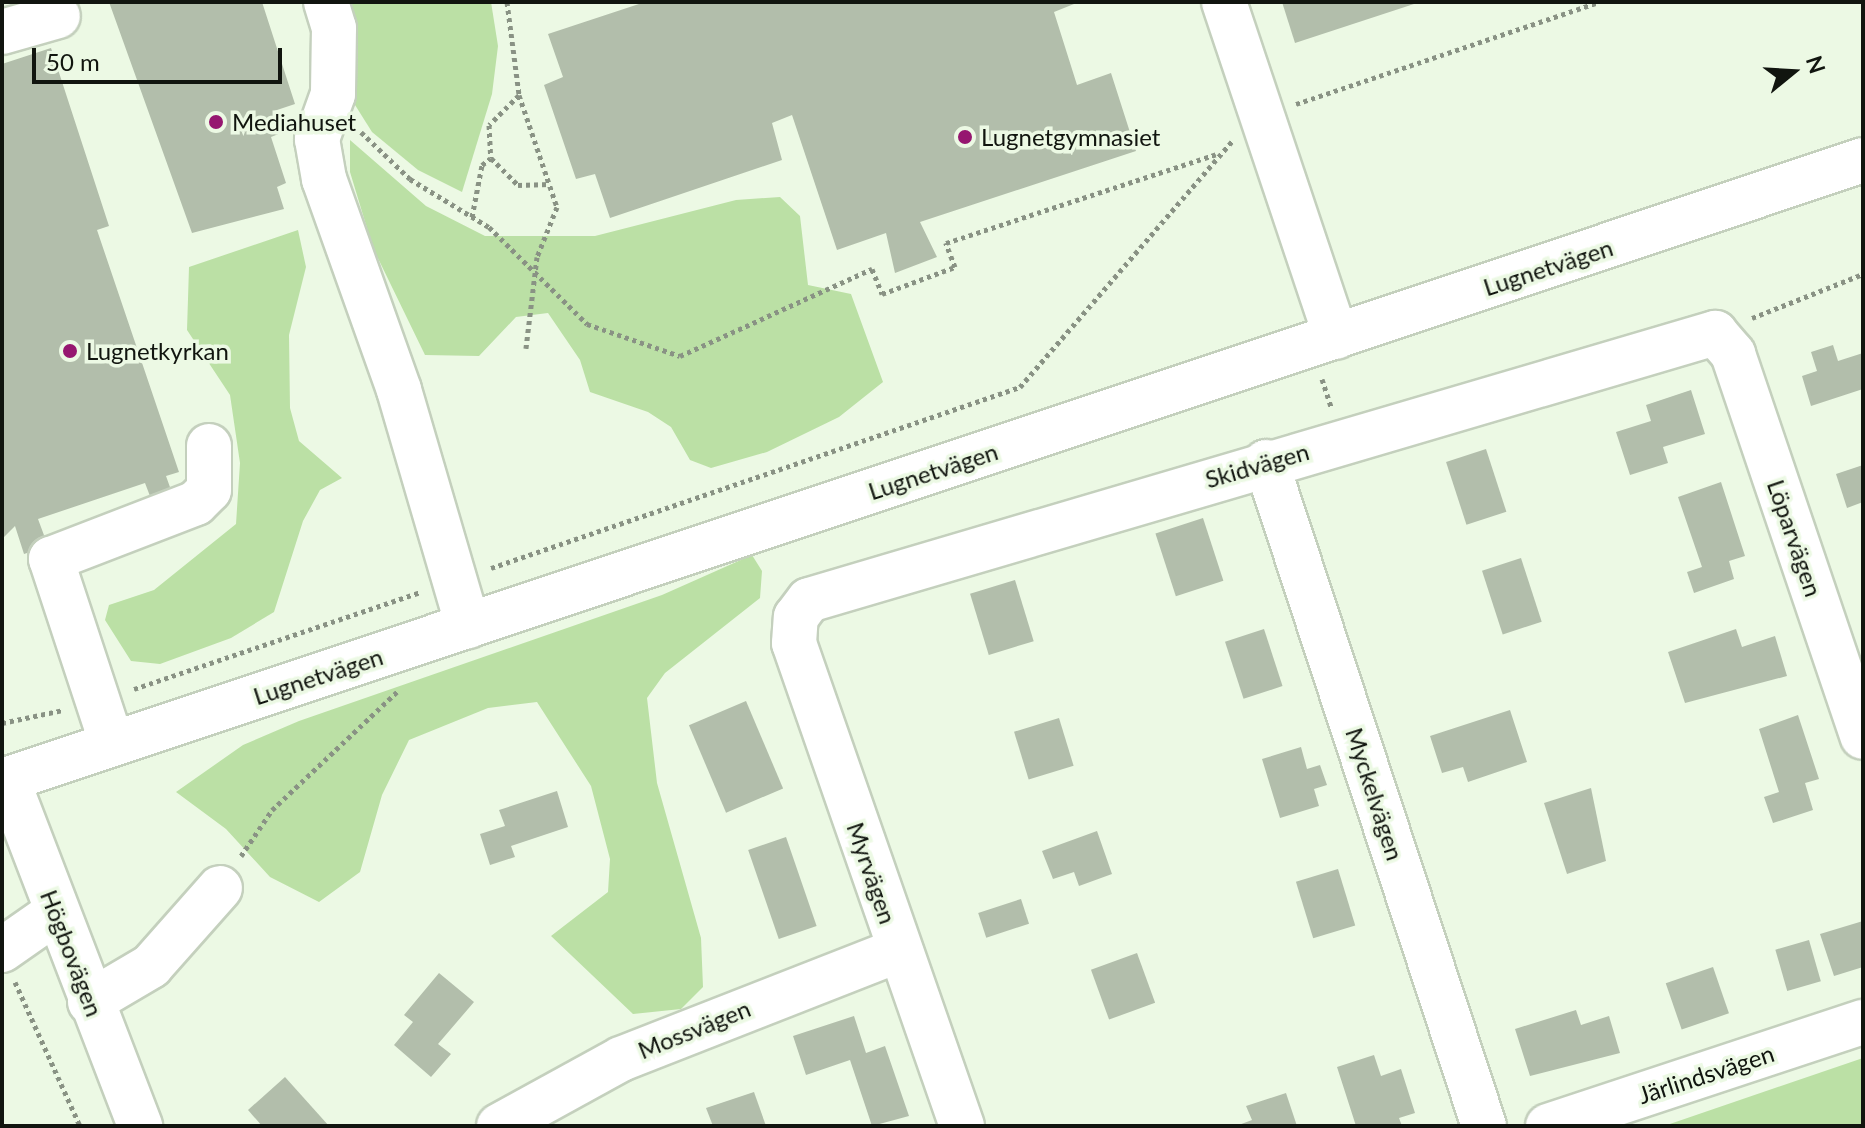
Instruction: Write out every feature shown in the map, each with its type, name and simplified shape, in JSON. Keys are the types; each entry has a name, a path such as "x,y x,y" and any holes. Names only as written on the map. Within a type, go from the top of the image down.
{"street":[{"path":"326,2 334,28 333,94 317,139 324,179 399,390 468,626"},
{"path":"1224,2 1336,337"},
{"path":"2,32 58,16"},
{"name":"Lugnetvägen","path":"5,780 1863,160"},
{"name":"Skidvägen","path":"796,617 809,600 898,571 1266,462 1721,336"},
{"name":"Löparvägen","path":"1721,336 1863,737"},
{"path":"112,744 51,559 196,503 209,490 209,446"},
{"name":"Myckelvägen","path":"1266,462 1484,1126"},
{"name":"Myrvägen","path":"796,617 794,643 962,1126"},
{"name":"Högbovägen","path":"5,780 140,1126"},
{"path":"90,1002 151,966 220,888"},
{"path":"5,949 55,913"},
{"name":"Mossvägen","path":"499,1126 621,1059 899,950"},
{"name":"Järlindsvägen","path":"1548,1126 1863,1022"}],"path":[{"path":"507,2 519,95 557,207 535,272 526,348"},
{"path":"2,723 97,700 1020,387 1217,153 1261,116 1599,2"},
{"path":"333,94 410,179 472,217 535,272 587,324 680,356 872,269 882,294 955,267 946,243 1217,153"},
{"path":"519,95 489,125 491,158 518,185 550,184"},
{"path":"472,217 482,165 491,158"},
{"path":"1721,336 1863,274"},
{"path":"220,888 272,810 413,678"},
{"path":"5,949 17,992 80,1126"}],"green space":[{"path":"333,2 491,2 498,46 492,94 462,192 418,170 372,132 350,97"},
{"path":"350,140 426,206 485,236 595,236 736,200 780,197 800,216 808,285 851,294 883,382 839,417 767,452 711,468 690,460 671,427 648,412 590,392 580,360 548,313 516,317 479,356 425,355 373,248 350,172"},
{"path":"298,230 306,267 289,335 290,408 299,441 342,478 320,490 303,521 274,612 231,638 160,664 131,661 105,620 109,605 154,590 236,524 240,463 230,395 187,330 189,267"},
{"path":"752,555 762,571 760,598 665,673 647,698 657,783 701,938 703,987 681,1009 633,1014 551,936 608,892 610,859 591,786 537,702 488,708 409,740 382,795 360,872 319,902 270,877 226,829 176,792 243,745 299,721 662,595"},
{"path":"1863,1058 1863,1126 1664,1126"}],"building":[{"name":"Mediahuset","path":"109,2 262,2 295,104 274,111 281,133 271,137 286,183 277,187 284,209 192,233"},
{"name":"Lugnetgymnasiet","path":"645,2 1079,2 1054,12 1077,85 1111,73 1136,151 920,222 937,257 895,273 886,233 837,250 792,115 772,123 782,160 610,218 595,174 576,179 544,85 563,77 548,34"},
{"path":"1282,2 1417,2 1417,3 1295,43"},
{"name":"Lugnetkyrkan","path":"51,48 109,226 97,230 179,472 166,476 171,490 153,504 145,483 38,519 48,546 24,554 15,526 2,539 2,64"},
{"path":"1833,345 1838,361 1863,353 1863,389 1811,406 1802,376 1817,371 1811,352"},
{"path":"1691,390 1705,434 1663,447 1668,463 1630,475 1616,432 1651,421 1646,405"},
{"path":"1486,449 1506,512 1466,525 1446,462"},
{"path":"1863,465 1863,502 1847,508 1836,474"},
{"path":"1721,482 1745,556 1729,561 1734,579 1694,593 1687,572 1702,567 1678,497"},
{"path":"1203,518 1223,581 1176,596 1155,533"},
{"path":"1521,558 1542,622 1503,634 1482,571"},
{"path":"1015,580 1034,641 989,655 970,594"},
{"path":"1264,629 1283,686 1244,699 1225,642"},
{"path":"1736,629 1742,647 1775,636 1787,676 1685,703 1668,652"},
{"path":"746,701 783,788 726,813 689,725"},
{"path":"1510,710 1527,762 1468,782 1463,767 1442,773 1430,736"},
{"path":"1798,715 1819,779 1805,783 1813,810 1773,823 1764,797 1779,792 1759,729"},
{"path":"1059,718 1074,766 1029,780 1014,732"},
{"path":"1301,747 1307,769 1320,765 1327,785 1314,789 1319,806 1280,818 1262,759"},
{"path":"1591,788 1606,861 1567,874 1544,803"},
{"path":"557,791 568,827 511,846 515,857 490,865 480,834 505,826 499,810"},
{"path":"1097,831 1112,874 1079,886 1074,872 1053,879 1042,851"},
{"path":"786,837 817,926 779,939 748,850"},
{"path":"1338,869 1355,925 1313,938 1296,882"},
{"path":"1021,899 1029,924 986,938 978,913"},
{"path":"1863,921 1863,967 1834,976 1820,934"},
{"path":"1809,940 1821,981 1787,991 1775,950"},
{"path":"1137,953 1155,1003 1109,1020 1091,970"},
{"path":"1713,967 1729,1013 1682,1030 1666,983"},
{"path":"439,973 474,1002 438,1044 451,1054 431,1077 394,1045 413,1022 404,1015"},
{"path":"1576,1010 1581,1025 1609,1016 1620,1053 1530,1076 1515,1029"},
{"path":"854,1016 866,1053 885,1046 909,1116 872,1126 850,1060 806,1075 793,1036"},
{"path":"1374,1055 1381,1076 1401,1069 1415,1113 1399,1118 1402,1126 1356,1126 1337,1067"},
{"path":"285,1077 329,1126 262,1126 248,1110"},
{"path":"754,1092 766,1126 713,1126 706,1108"},
{"path":"1286,1093 1297,1126 1236,1126 1252,1120 1246,1106"}],"place":[{"name":"Mediahuset","path":"216,122"},
{"name":"Lugnetgymnasiet","path":"965,137"},
{"name":"Lugnetkyrkan","path":"70,351"}]}
